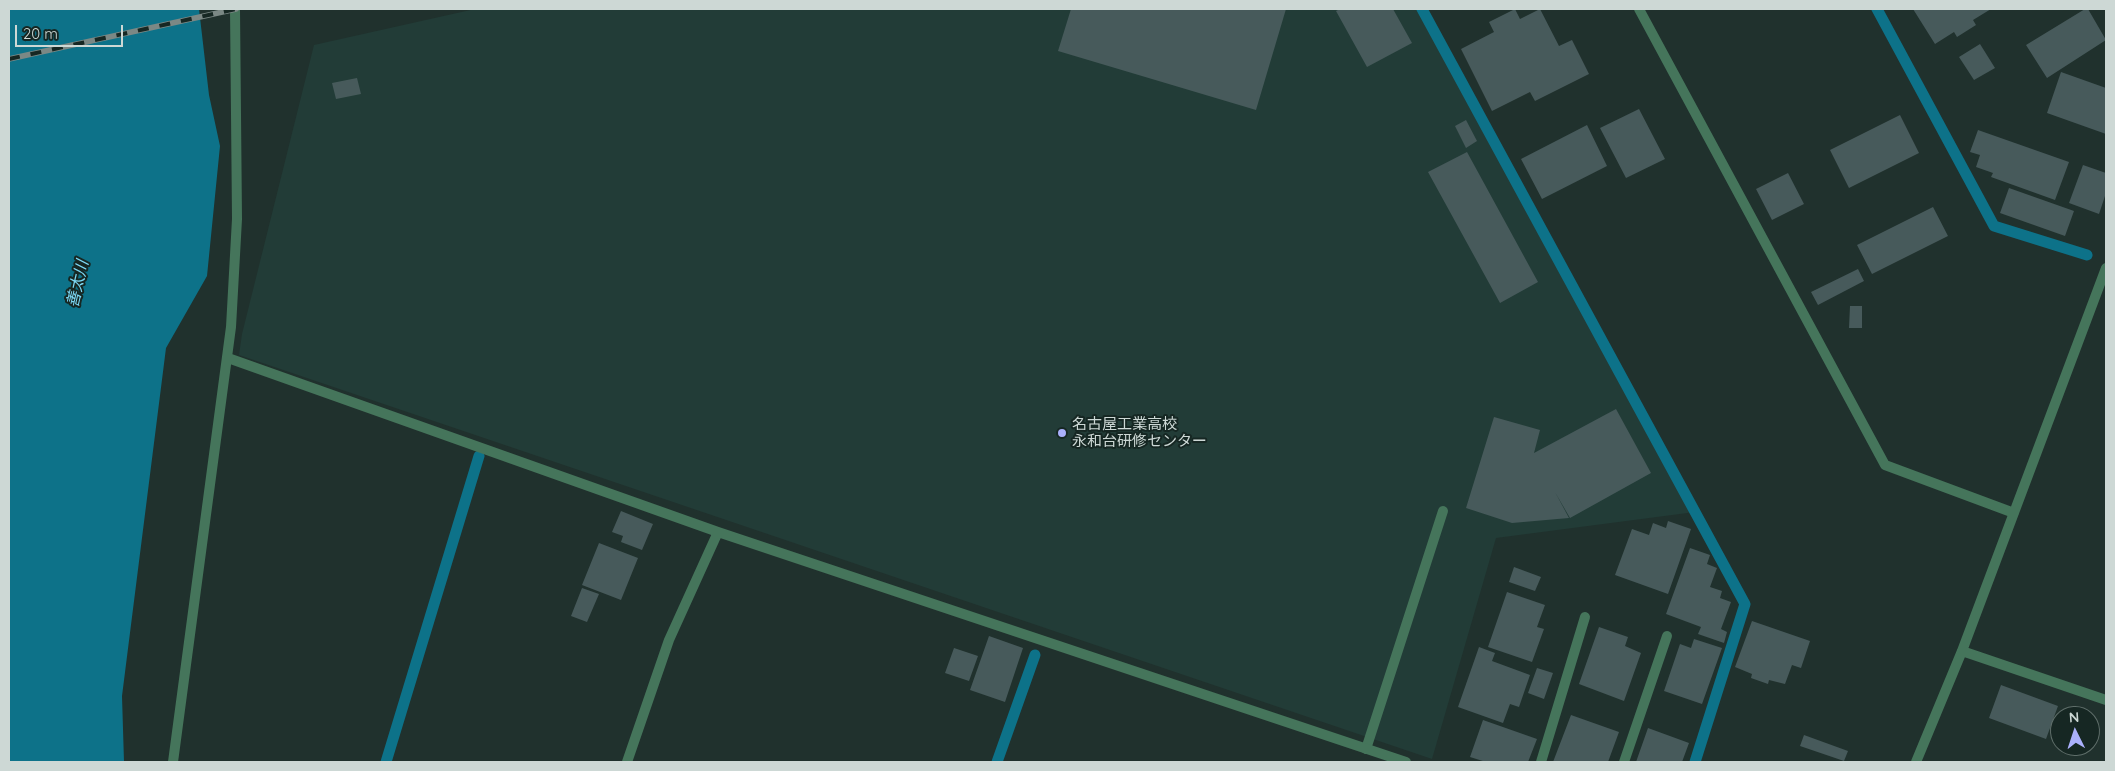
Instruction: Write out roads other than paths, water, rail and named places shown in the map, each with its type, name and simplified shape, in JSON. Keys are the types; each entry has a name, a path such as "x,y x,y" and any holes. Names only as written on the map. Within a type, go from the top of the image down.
{"street":[{"path":"173,762 231,327 237,219 236,9"},
{"path":"1639,9 1885,465 2014,513"},
{"path":"1916,762 1962,651 2106,268"},
{"path":"228,358 718,532 1406,762"},
{"path":"1371,762 1370,750 1443,511"},
{"path":"627,762 669,640 718,532"},
{"path":"1541,762 1585,617"},
{"path":"1624,762 1667,636"},
{"path":"1962,651 2106,700"}],"water":[{"name":"善太川","path":"9,9 199,9 209,95 220,146 207,276 166,348 122,696 124,762 9,762"}],"waterway":[{"path":"1422,9 1745,604 1695,762"},
{"path":"1877,9 1994,226 2087,255"},
{"path":"386,762 479,456"},
{"path":"997,762 1035,655"}],"railway":[{"path":"9,59 236,9"}],"place":[{"name":"名古屋工業高校 永和台研修センター","path":"1062,433"}]}
